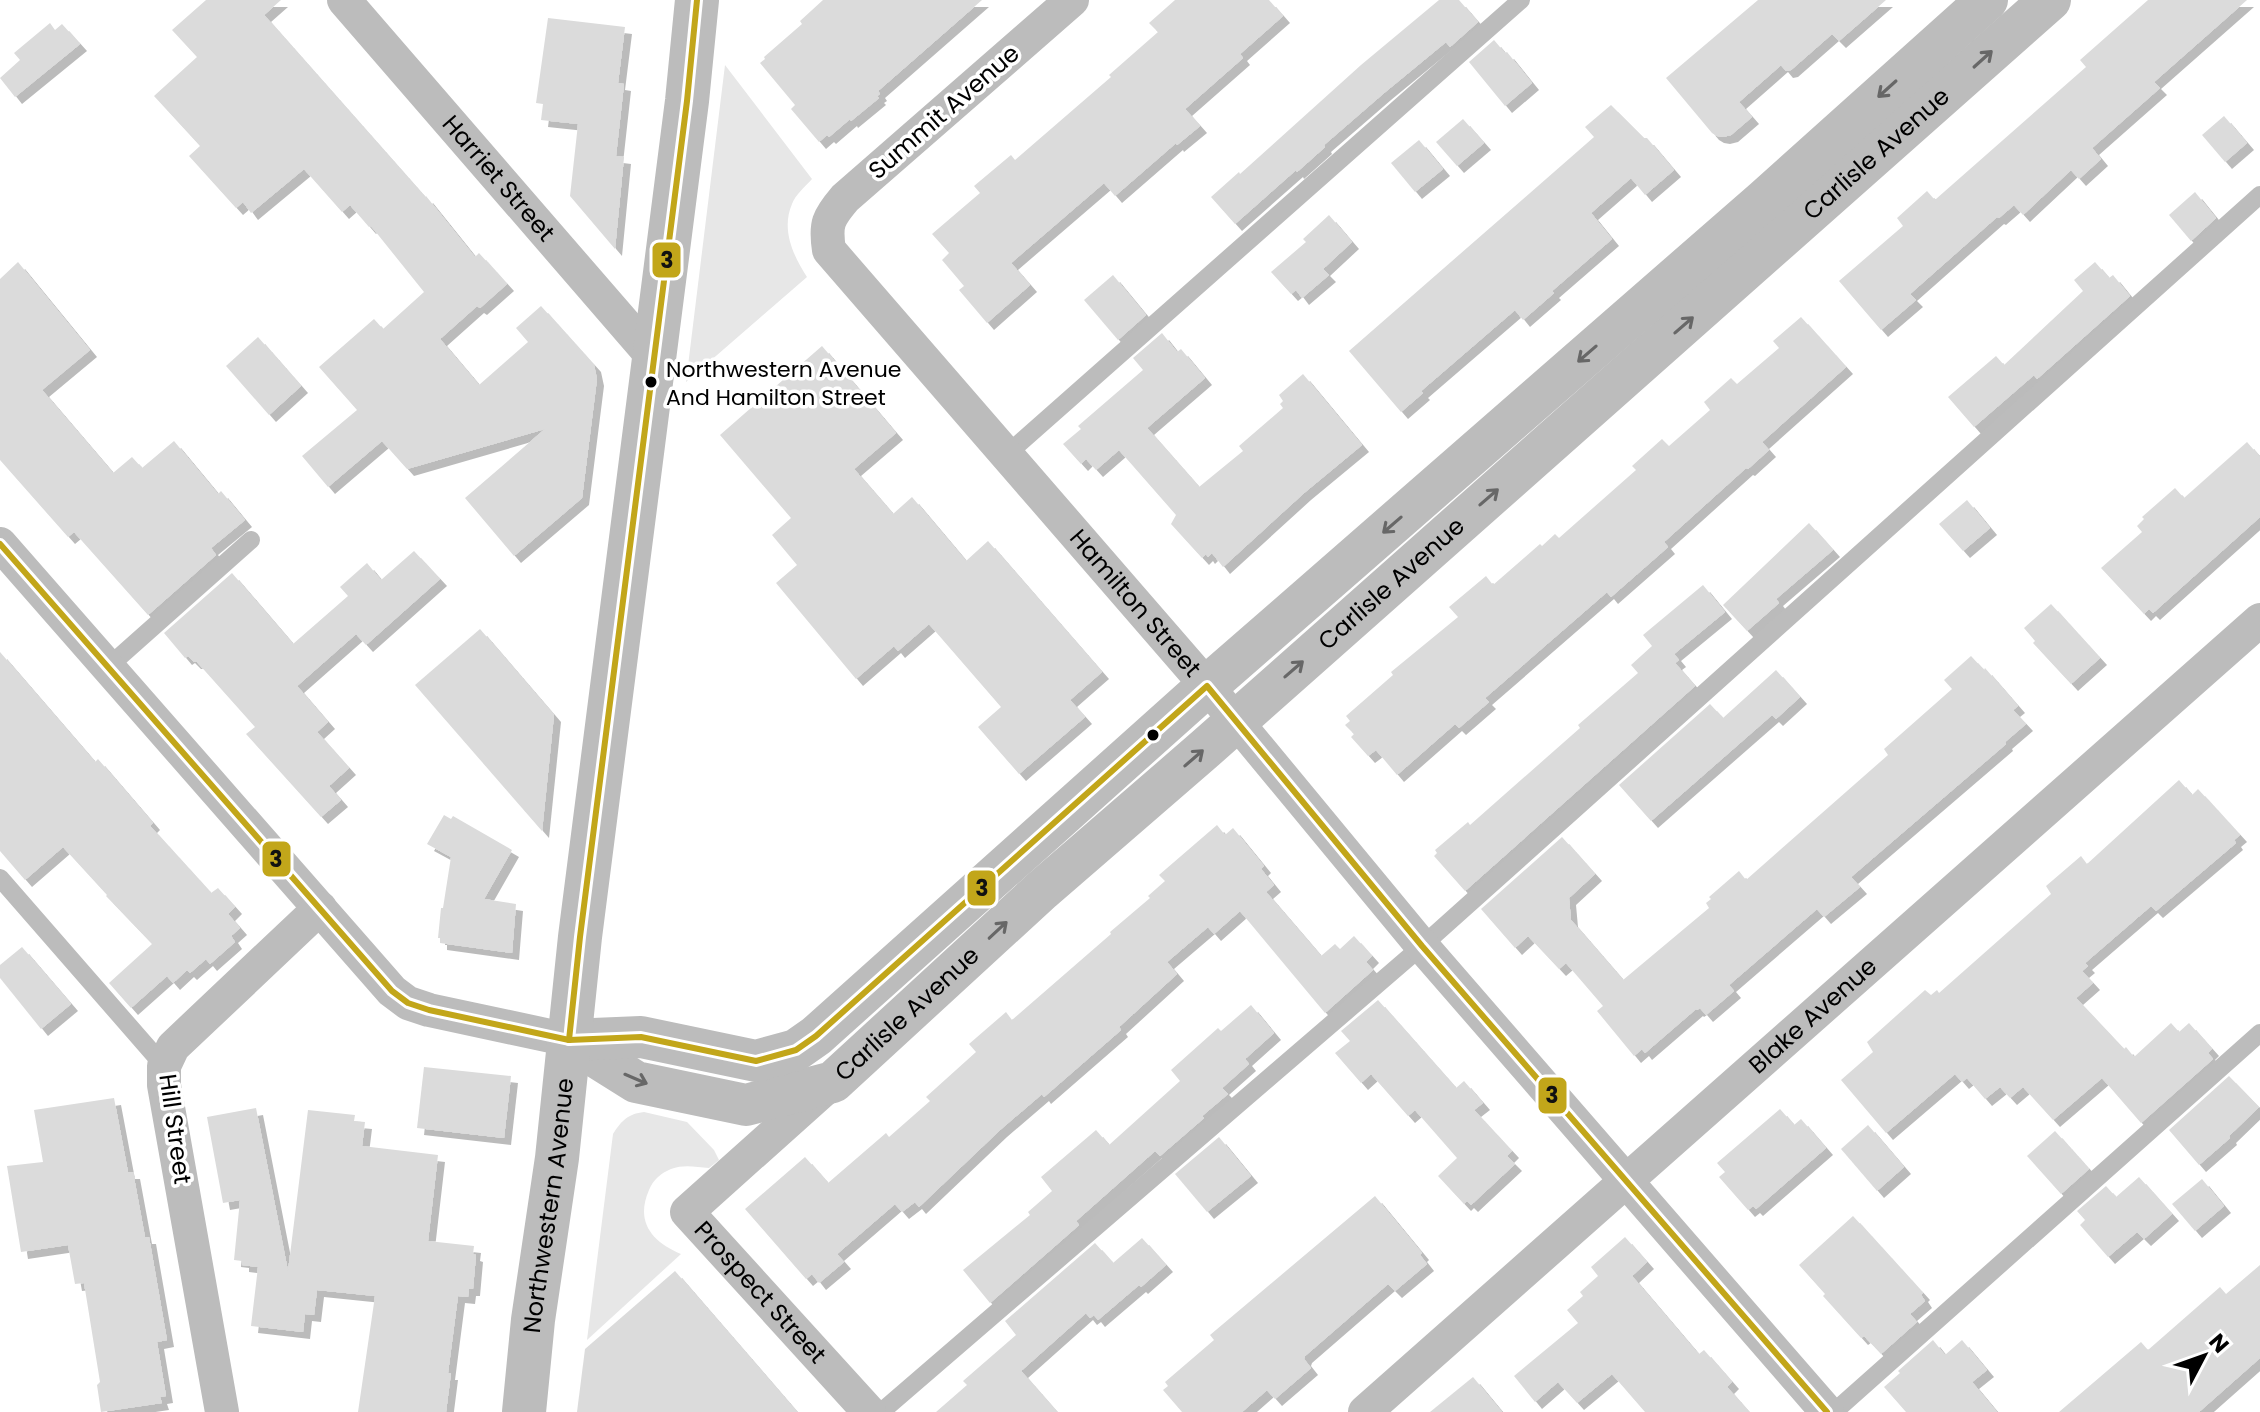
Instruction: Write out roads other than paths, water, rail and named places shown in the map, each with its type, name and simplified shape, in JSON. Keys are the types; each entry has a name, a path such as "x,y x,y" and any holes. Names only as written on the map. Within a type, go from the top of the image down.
{"main road":[{"name":"Northwestern Avenue","path":"524,1412 697,0"}],"street":[{"name":"Harriet Street","path":"344,0 654,358"},
{"name":"Summit Avenue","path":"826,231 831,215 845,198 1072,0"},
{"name":"Carlisle Avenue","path":"569,1040 636,1082 746,1105 833,1082 1042,890 1236,721 1777,215 1987,0"},
{"name":"Carlisle Avenue","path":"569,1040 641,1037 756,1061 796,1050 828,1026 1207,686 1777,215 2050,0"},
{"name":"Hamilton Street","path":"826,231 829,250 1207,686 1422,946 1827,1412"},
{"path":"0,544 392,991 408,1003 429,1010 569,1040"},
{"name":"Blake Avenue","path":"1365,1412 2260,620"},
{"name":"Hill Street","path":"222,1412 167,1100 164,1066 173,1047 320,908"},
{"name":"Prospect Street","path":"833,1082 687,1212 869,1412"}],"lane":[{"path":"1006,455 1521,0"},
{"path":"881,1412 1422,946 2260,195"},
{"path":"108,667 251,540"},
{"path":"0,878 164,1066"},
{"path":"1834,1412 2260,1033"}],"place":[{"name":"Northwestern Avenue And Hamilton Street","path":"651,382"}]}
